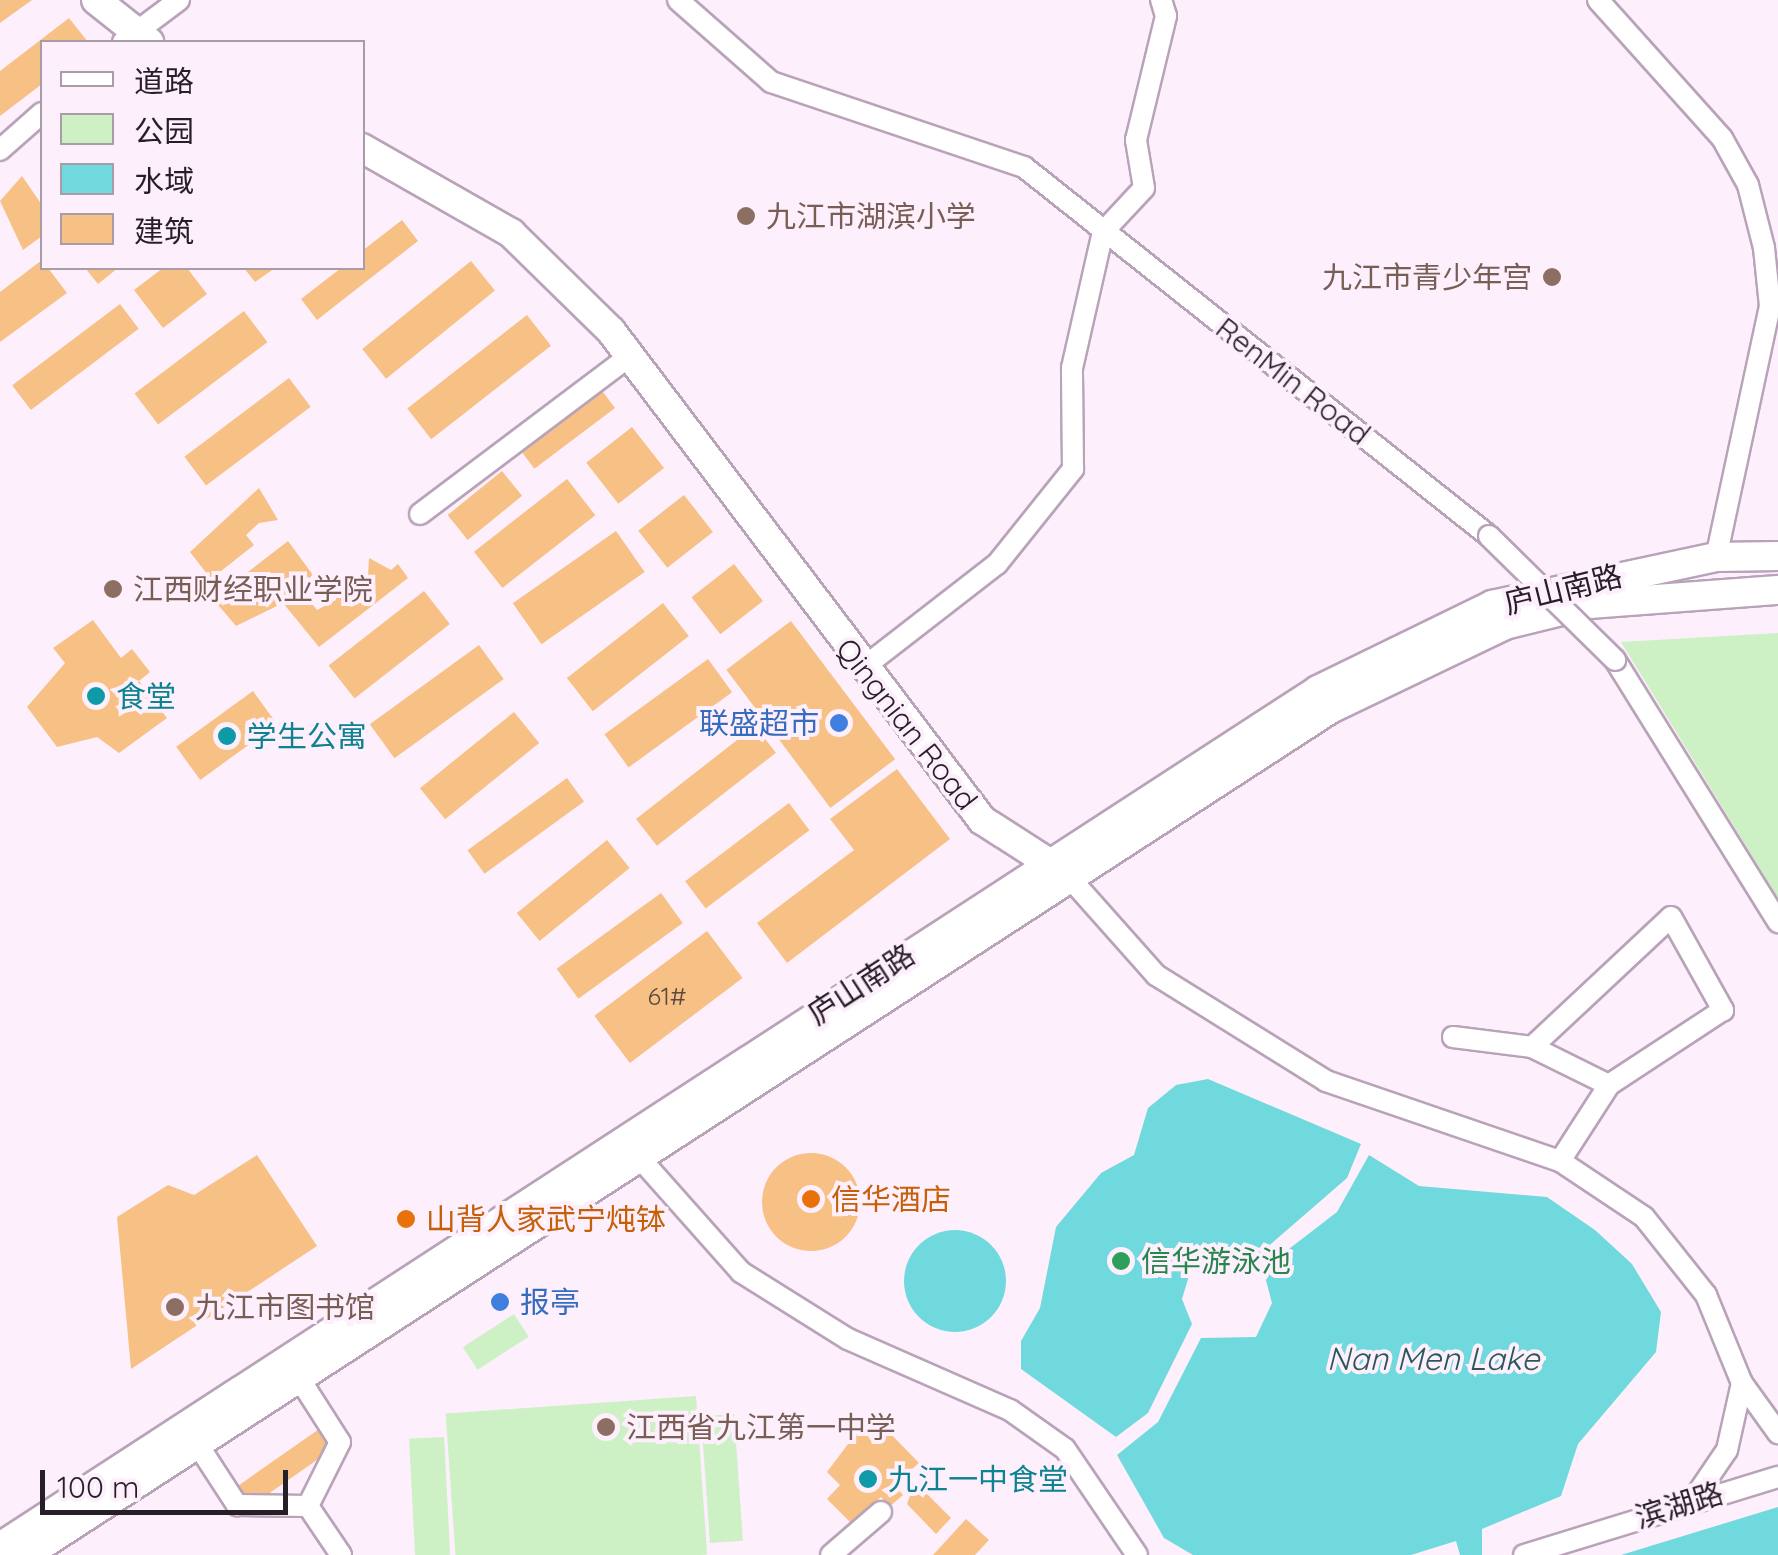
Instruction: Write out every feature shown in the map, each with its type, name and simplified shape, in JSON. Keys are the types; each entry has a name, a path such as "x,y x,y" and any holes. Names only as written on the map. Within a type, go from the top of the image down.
{"main road":[{"path":"96,0 135,39"},
{"name":"Qingnian Road","path":"365,150 510,233 630,356 982,820 1059,870"},
{"name":"庐山南路","path":"0,1546 1410,642 1564,586 1716,557 1778,556"},
{"name":"庐山南路","path":"26,1555 638,1156 1059,870 1330,709 1505,626 1590,604 1778,590"}],"street":[{"path":"135,39 178,0"},
{"name":"RenMin Road","path":"678,0 771,82 1024,167 1490,536 1615,660 1778,922"},
{"path":"864,666 997,564 1073,468 1072,368 1103,232 1144,188 1136,140 1166,16 1161,0"},
{"path":"1598,0 1722,138 1748,185 1764,248 1770,306 1716,557"},
{"path":"0,150 40,115"},
{"path":"420,514 630,356"},
{"name":"Qingnian Road","path":"1059,870 1156,975 1326,1081 1560,1162 1644,1217 1672,1247 1706,1295 1742,1382 1778,1434"},
{"path":"1532,1048 1671,917 1723,1010 1609,1084 1560,1162"},
{"path":"1453,1037 1532,1048 1609,1084"},
{"path":"638,1156 742,1272 848,1339 1010,1410 1064,1448 1137,1555"},
{"path":"299,1378 340,1442 308,1506"},
{"path":"1695,1497 1728,1450 1742,1382"},
{"path":"198,1445 237,1504 308,1506"},
{"name":"滨湖路","path":"1524,1555 1695,1497 1778,1477"},
{"path":"308,1506 341,1555"},
{"path":"831,1555 881,1512"}],"green space":[{"path":"1778,633 1778,898 1621,642"},
{"path":"514,1314 529,1337 478,1370 463,1347"},
{"path":"696,1396 707,1555 456,1555 446,1414"},
{"path":"734,1414 743,1541 710,1543 701,1416"},
{"path":"444,1437 450,1555 415,1555 409,1439"}],"water":[{"name":"信华游泳池","path":"1208,1079 1361,1144 1347,1178 1257,1256 1225,1247 1192,1266 1182,1299 1192,1324 1148,1413 1116,1437 1021,1369 1021,1341 1040,1308 1056,1227 1101,1173 1134,1155 1148,1108 1176,1085"},
{"name":"Nan Men Lake","path":"1369,1155 1419,1186 1547,1197 1595,1230 1632,1264 1661,1312 1656,1352 1578,1444 1561,1496 1482,1529 1482,1555 1460,1555 1456,1541 1411,1555 1193,1555 1164,1538 1117,1455 1158,1422 1201,1338 1256,1337 1272,1303 1263,1269 1337,1212"},
{"path":"955,1230 974,1234 991,1245 1002,1262 1006,1281 1002,1300 991,1317 974,1328 955,1332 936,1328 919,1317 908,1300 904,1281 908,1262 919,1245 936,1234"},
{"path":"1778,1507 1778,1555 1621,1555"}],"building":[{"path":"0,0 32,0 0,23"},
{"path":"69,18 86,40 40,40"},
{"path":"40,40 40,86 0,116 0,71"},
{"path":"22,176 40,202 40,237 23,250 0,201"},
{"path":"402,220 418,241 317,320 301,299 338,270 365,270 365,249"},
{"path":"471,261 495,291 386,379 362,349"},
{"path":"40,262 40,270 50,270 67,293 0,342 0,292"},
{"path":"87,270 116,270 98,284"},
{"path":"160,270 189,270 207,294 163,328 134,290"},
{"path":"246,270 272,270 255,282"},
{"path":"120,304 139,329 31,410 12,385"},
{"path":"244,311 267,342 158,425 135,393"},
{"path":"527,315 551,346 431,439 407,409"},
{"path":"289,378 311,407 206,486 184,457"},
{"path":"600,388 615,408 534,469 519,449"},
{"path":"632,427 664,468 618,504 586,463"},
{"path":"502,471 522,496 468,540 448,515"},
{"path":"567,479 595,515 502,588 474,552"},
{"path":"259,488 278,520 259,523 246,535 254,545 211,579 190,552"},
{"path":"684,495 713,532 667,568 638,531"},
{"path":"616,531 645,572 541,644 513,603"},
{"path":"288,541 313,575 299,587 317,610 336,600 337,583 368,576 369,558 391,570 398,564 408,578 319,647 283,603 236,626 213,599"},
{"path":"734,564 763,601 720,634 691,597"},
{"path":"424,591 450,624 355,699 329,665"},
{"path":"663,603 689,636 593,711 567,678"},
{"name":"食堂","path":"93,620 121,658 132,649 150,672 139,681 167,718 119,753 97,737 57,747 27,707 65,663 53,648"},
{"path":"791,621 895,759 830,808 726,670"},
{"path":"479,645 504,679 394,758 370,724"},
{"path":"708,659 732,692 629,767 604,734"},
{"name":"学生公寓","path":"253,691 277,724 200,780 176,747"},
{"path":"514,712 539,743 445,819 420,788"},
{"path":"755,726 776,753 657,846 636,819"},
{"path":"897,769 950,839 787,963 757,923 854,850 830,819"},
{"path":"567,778 584,801 485,874 467,850"},
{"path":"789,803 809,830 706,908 685,881"},
{"path":"607,840 630,868 540,941 517,913"},
{"path":"661,893 683,923 578,999 557,969"},
{"path":"707,931 743,978 630,1063 594,1016"},
{"name":"信华酒店","path":"811,1153 830,1157 846,1167 856,1183 860,1202 856,1221 846,1237 830,1247 811,1251 792,1247 776,1237 766,1221 762,1202 766,1183 776,1167 792,1157"},
{"name":"九江市图书馆","path":"257,1155 317,1246 131,1369 117,1217 168,1185 194,1195"},
{"name":"九江一中食堂","path":"863,1424 877,1437 886,1429 919,1463 894,1485 903,1495 889,1507 881,1497 852,1524 827,1499 840,1485 827,1472"},
{"path":"322,1427 336,1447 251,1506 237,1487"},
{"path":"915,1482 951,1518 936,1534 907,1504"},
{"path":"966,1519 989,1540 975,1555 933,1555"}],"place":[{"name":"九江市湖滨小学","path":"746,216"},
{"name":"九江市青少年宫","path":"1552,277"},
{"name":"江西财经职业学院","path":"113,589"},
{"name":"食堂","path":"96,696"},
{"name":"联盛超市","path":"839,723"},
{"name":"学生公寓","path":"227,736"},
{"name":"信华酒店","path":"811,1199"},
{"name":"山背人家武宁炖钵","path":"406,1219"},
{"name":"信华游泳池","path":"1121,1261"},
{"name":"报亭","path":"500,1302"},
{"name":"九江市图书馆","path":"175,1307"},
{"name":"江西省九江第一中学","path":"606,1427"},
{"name":"九江一中食堂","path":"868,1479"}]}
